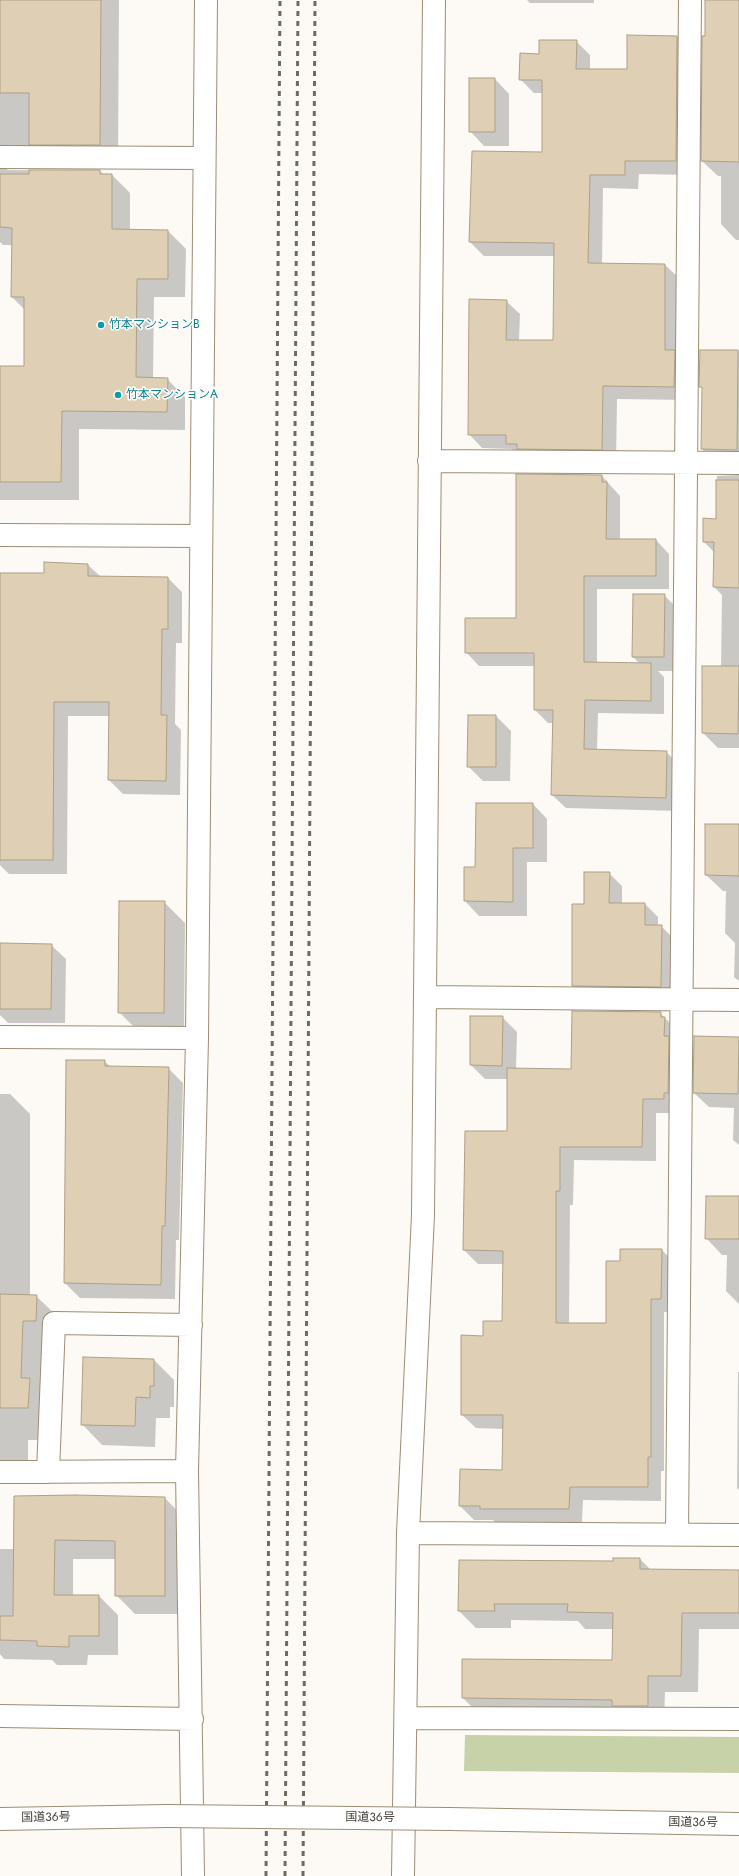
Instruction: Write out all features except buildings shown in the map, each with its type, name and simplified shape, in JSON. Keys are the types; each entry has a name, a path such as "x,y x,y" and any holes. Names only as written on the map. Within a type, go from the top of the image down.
{"main road":[{"path":"193,1876 192,1719 187,1471 197,1038 206,0"},
{"path":"404,1876 408,1533 423,1215 434,0"},
{"path":"677,1534 690,0"},
{"path":"0,157 204,158"},
{"path":"429,461 739,463"},
{"path":"0,534 201,536"},
{"path":"424,997 739,1000"},
{"path":"0,1037 197,1038"},
{"path":"48,1472 54,1322 191,1325"},
{"path":"0,1472 187,1471"},
{"path":"408,1533 739,1535"},
{"path":"0,1716 192,1719"},
{"path":"406,1718 739,1719"},
{"name":"国道36号","path":"0,1819 167,1816 739,1824"}],"green space":[{"path":"465,1735 739,1737 739,1773 464,1771"}],"railway":[{"path":"266,1876 280,0"},
{"path":"285,1876 298,0"},
{"path":"303,1876 315,0"}],"place":[{"name":"竹本マンションB","path":"101,325"},
{"name":"竹本マンションA","path":"118,395"}]}
